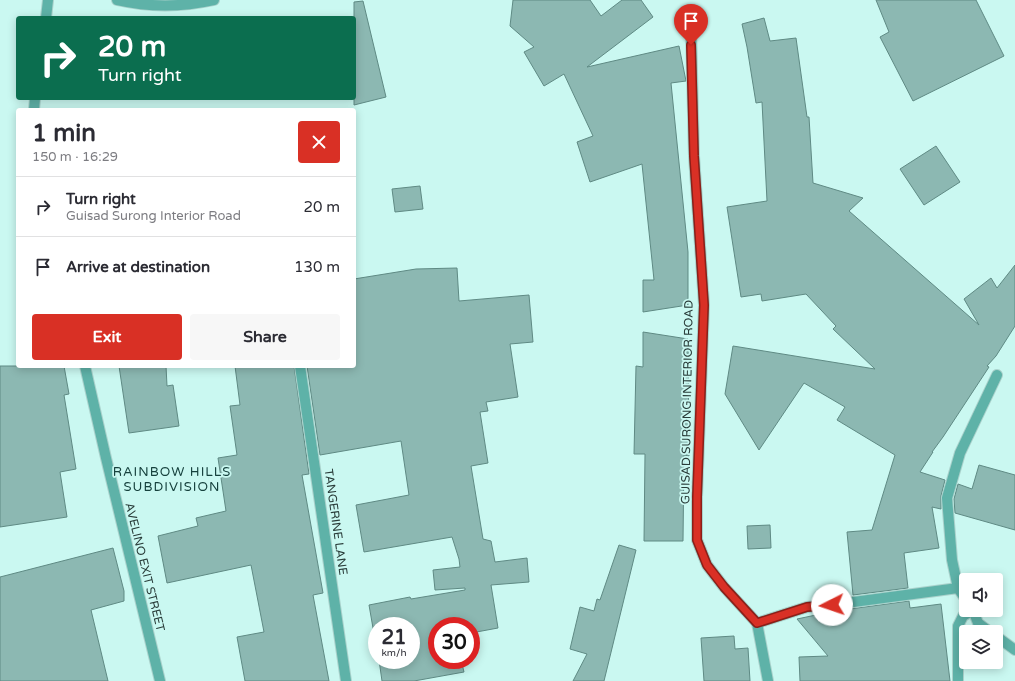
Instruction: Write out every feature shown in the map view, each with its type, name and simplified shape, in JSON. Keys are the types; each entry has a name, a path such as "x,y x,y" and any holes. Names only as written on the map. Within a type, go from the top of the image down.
{"street":[{"path":"46,16 48,0"},
{"path":"117,0 143,5 176,5 214,0"},
{"name":"GUISAD SURONG INTERIOR ROAD","path":"691,29 694,156 704,305 697,497 697,540 707,565 724,587 757,623"},
{"name":"AVELINO EXIT STREET","path":"85,368 160,681"},
{"name":"TANGERINE LANE","path":"300,368 346,681"},
{"path":"768,681 757,623 807,607 958,588 952,560 947,498 960,453 997,375"},
{"path":"958,681 958,626 962,617"},
{"path":"1003,641 1015,650"}],"building":[{"path":"513,0 590,0 601,16 622,0 641,0 653,17 587,67 679,46 686,81 671,83 688,252 688,305 643,312 643,280 654,280 642,164 590,182 577,142 593,136 564,74 544,86 524,52 534,47 510,26"},
{"path":"876,0 976,0 1004,56 913,101 880,37 889,32"},
{"path":"363,1 386,97 354,105 354,100 356,100 356,16 354,16 354,2"},
{"path":"764,18 770,41 796,38 807,117 809,117 813,183 863,198 849,211 979,325 964,299 991,278 997,288 1015,265 1015,326 996,356 987,366 989,367 920,472 945,480 941,496 941,509 932,507 939,548 904,553 908,588 853,595 847,532 872,530 895,455 837,420 845,407 804,383 759,450 725,394 733,346 875,369 833,329 836,326 806,294 762,301 761,294 741,297 727,207 767,201 762,102 756,103 742,24"},
{"path":"936,146 960,182 924,205 900,169"},
{"path":"420,186 423,209 395,212 392,189"},
{"path":"457,268 459,301 529,295 533,342 510,344 518,397 486,402 488,411 480,412 488,463 471,466 483,539 491,541 495,562 527,558 529,582 491,585 498,628 480,631 480,617 428,617 428,669 463,669 464,672 414,681 382,681 380,669 420,669 420,617 371,617 369,605 410,597 411,599 465,590 465,588 435,590 433,570 460,567 452,537 364,552 356,505 409,495 401,441 320,455 307,368 356,368 356,279 416,269"},
{"path":"643,332 688,339 689,456 684,455 683,541 644,541 645,454 634,454 636,366 643,367"},
{"path":"0,366 16,366 16,368 64,368 69,394 64,395 76,469 60,472 67,517 0,527"},
{"path":"119,368 166,368 167,386 173,385 179,426 129,433"},
{"path":"235,368 294,368 309,474 302,475 323,593 313,595 329,681 245,681 237,637 264,632 251,565 167,583 158,536 198,526 196,518 226,511 218,458 237,455 230,406 240,405"},
{"path":"979,465 1015,475 1015,530 955,513 954,499 958,484 972,489"},
{"path":"770,525 771,548 748,549 747,526"},
{"path":"619,545 636,550 604,681 573,681 587,654 570,649 580,607 594,611 597,599 600,600"},
{"path":"113,548 124,591 124,601 91,610 108,681 0,681 0,577"},
{"path":"909,601 910,608 941,604 950,681 800,681 799,657 828,656 797,619 835,611"},
{"path":"734,636 735,649 748,648 750,681 704,681 701,638"}],"district":[{"name":"RAINBOW HILLS SUBDIVISION","path":"172,480"}],"route":[{"path":"691,45 694,156 704,305 697,497 697,540 707,565 724,587 757,623 807,607 832,605"}]}
